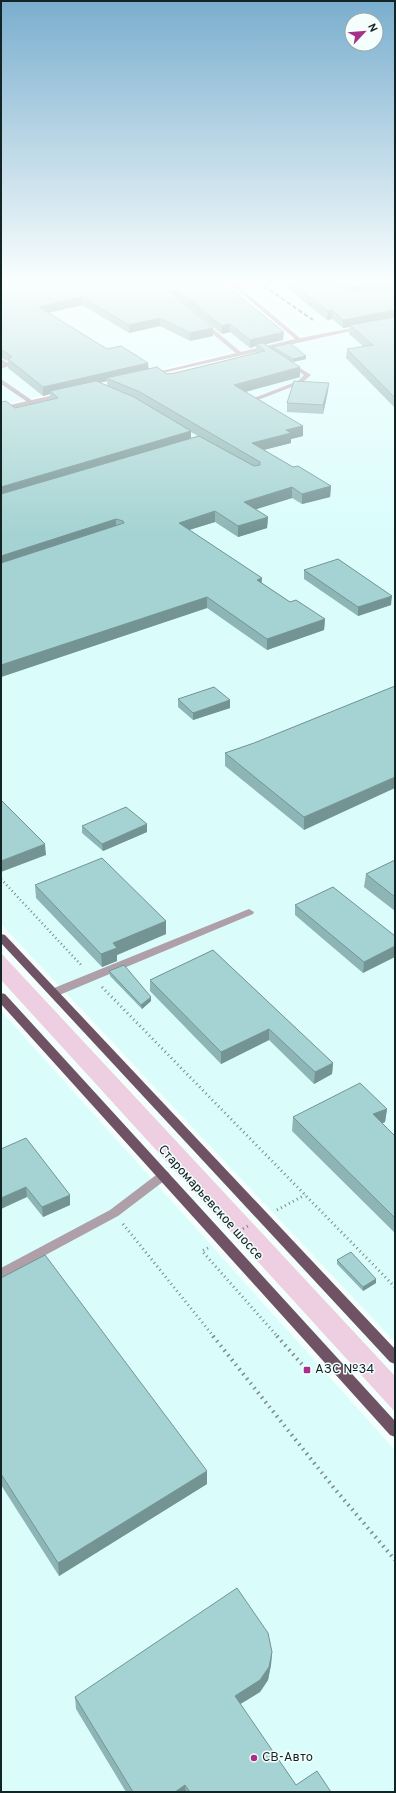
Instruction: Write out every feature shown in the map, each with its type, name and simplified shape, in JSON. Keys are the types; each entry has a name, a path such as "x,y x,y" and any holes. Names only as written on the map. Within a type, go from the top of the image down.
{"main road":[{"path":"1,937 395,1358"},
{"name":"Старомарьевское шоссе","path":"1,997 395,1430"}],"street":[{"path":"141,377 190,366"},
{"path":"256,399 300,382 308,375 292,366"},
{"path":"1,381 31,402"},
{"path":"1,409 73,393"},
{"path":"53,992 249,912"},
{"path":"1,1274 114,1213 164,1175"}],"path":[{"path":"1,879 92,976 395,1287"},
{"path":"114,1213 334,1488 395,1560"}],"shaded area":[{"path":"1,366 173,366 1,405"},
{"path":"204,366 395,366 395,1342 1,924 1,413"},
{"path":"1,953 395,1376 395,1412 1,980"},
{"path":"1,1011 395,1450 395,1792 1,1792"}],"building":[{"path":"16,366 136,366 43,387"},
{"path":"205,366 298,366 300,367 234,385 303,426 286,430 291,433 252,443 293,467 298,466 331,486 302,494 292,487 244,502 268,517 238,526 215,511 179,523 262,578 257,580 290,602 296,600 325,619 267,639 207,597 1,665 1,563 124,523 123,521 116,519 1,556 1,494 199,436 254,466 260,465 260,462 140,392 106,378 157,367 167,374"},
{"path":"363,366 395,366 395,398"},
{"path":"96,381 134,397 191,431 1,487 1,402 6,401 15,408 58,398 50,391"},
{"path":"294,381 329,383 323,405 287,403"},
{"path":"338,559 392,596 358,607 304,570"},
{"path":"395,686 395,777 304,817 225,753 254,743"},
{"path":"214,687 230,700 193,713 178,699"},
{"path":"1,800 45,844 1,861"},
{"path":"126,807 147,824 102,844 82,826"},
{"path":"102,858 166,921 113,943 117,948 101,954 35,885"},
{"path":"395,860 395,897 366,874"},
{"path":"333,887 395,936 395,946 364,962 295,905"},
{"path":"213,950 333,1063 315,1072 269,1029 221,1052 150,980"},
{"path":"124,965 151,997 141,1005 109,971"},
{"path":"360,1083 387,1109 373,1114 395,1136 395,1218 293,1117"},
{"path":"26,1138 70,1195 42,1207 26,1187 1,1198 1,1149"},
{"path":"351,1252 376,1279 363,1287 337,1260"},
{"path":"45,1255 207,1471 58,1563 1,1474 1,1278"},
{"path":"237,1588 268,1633 272,1652 269,1667 260,1680 235,1696 296,1785 317,1771 331,1792 190,1792 185,1785 175,1792 133,1792 75,1697"}],"place":[{"name":"АЗС №34","path":"307,1370"},
{"name":"СВ-Авто","path":"254,1758"}]}
